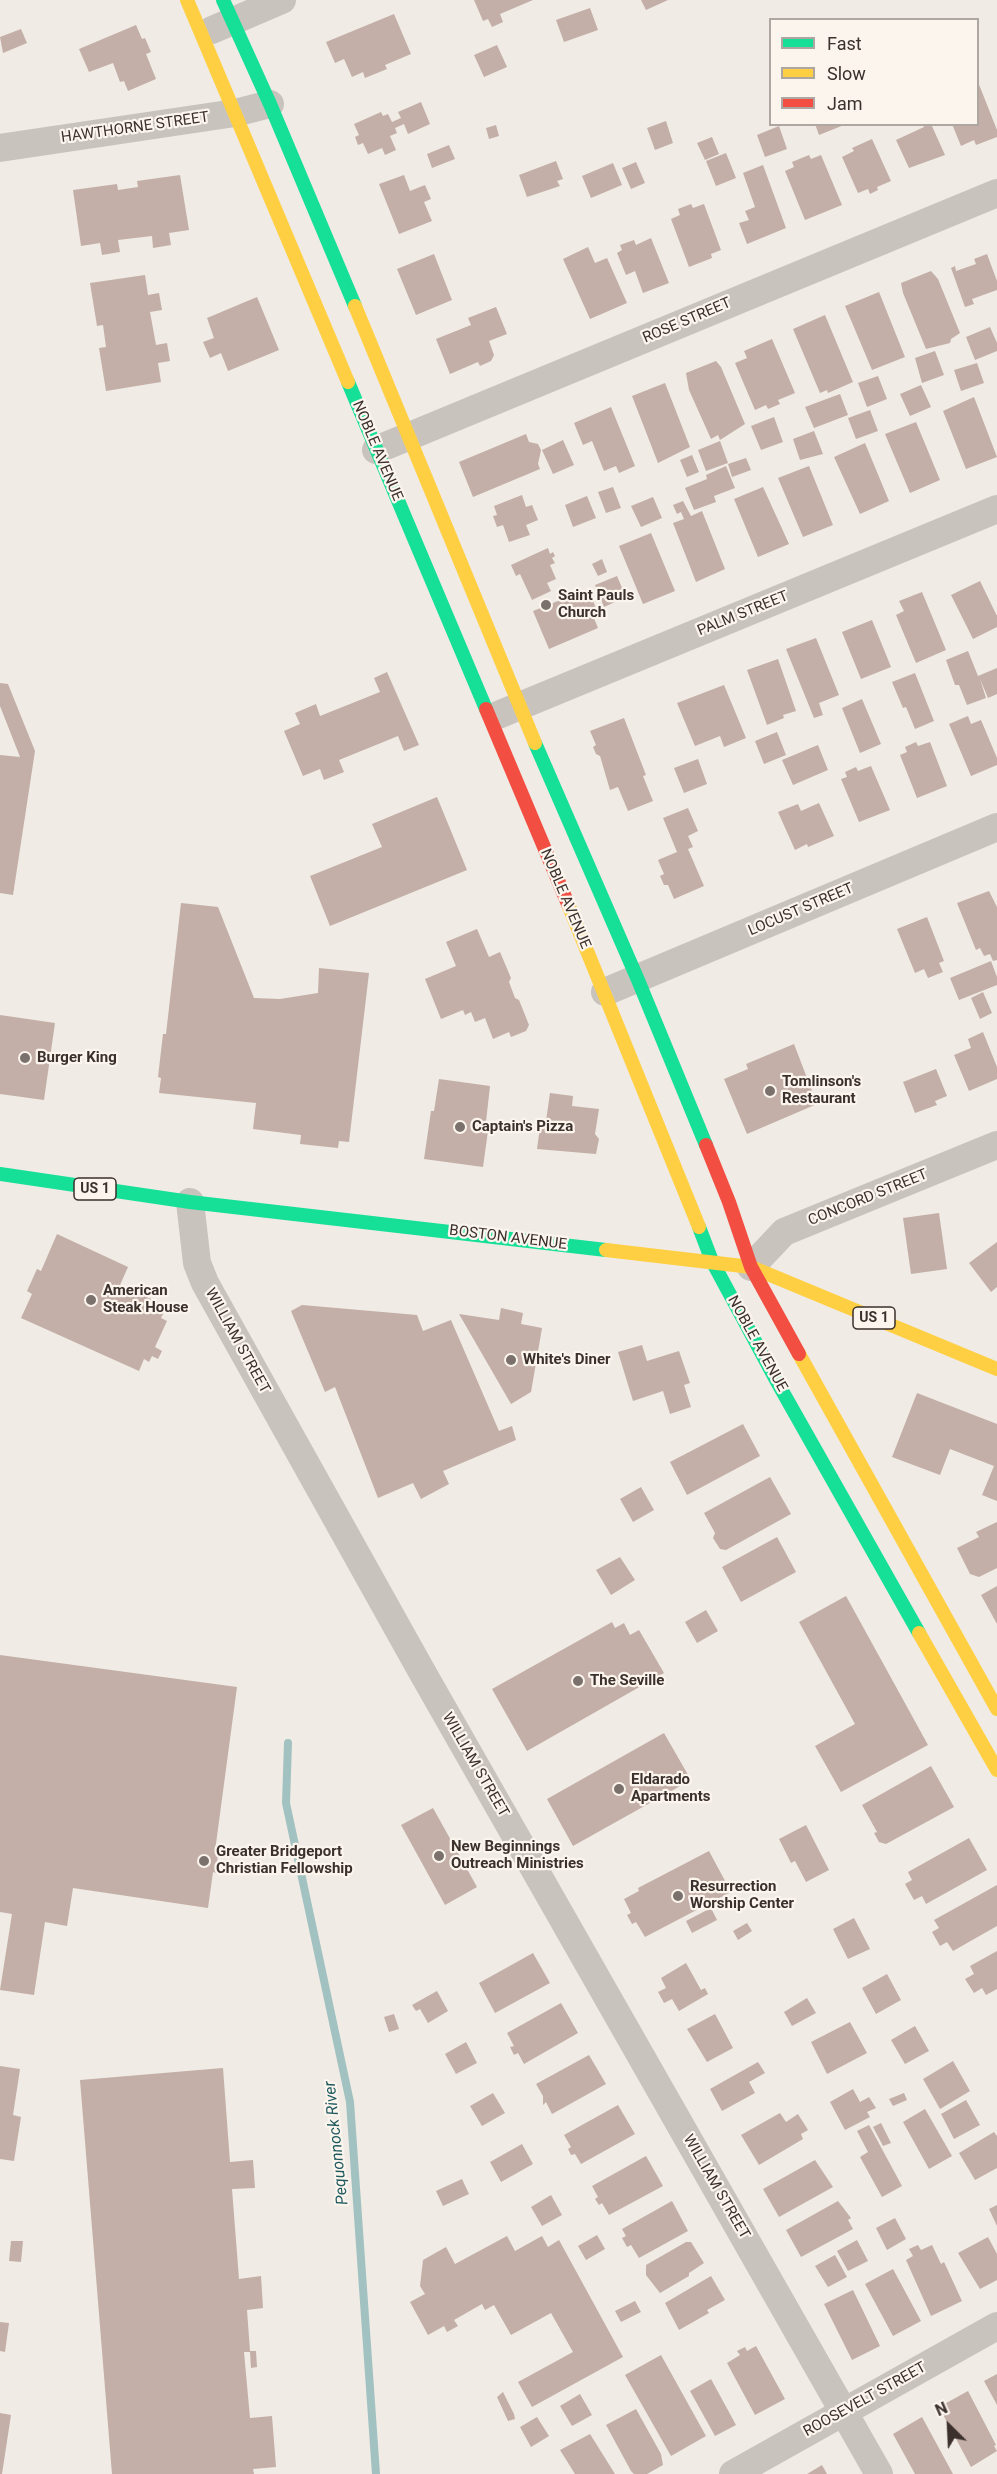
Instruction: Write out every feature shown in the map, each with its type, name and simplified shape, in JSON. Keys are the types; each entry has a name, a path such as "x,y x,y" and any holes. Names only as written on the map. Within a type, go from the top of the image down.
{"main road":[{"name":"NOBLE AVENUE","path":"187,0 488,719 605,992 712,1261 776,1380 997,1770"},
{"name":"NOBLE AVENUE","path":"227,11 270,104 519,706 638,980 729,1202 750,1267 997,1709"},
{"name":"BOSTON AVENUE","path":"0,1174 190,1202 750,1267 997,1369"}],"street":[{"path":"201,34 227,11 282,0"},
{"name":"HAWTHORNE STREET","path":"0,148 236,113 270,104"},
{"name":"ROSE STREET","path":"376,450 997,193"},
{"name":"PALM STREET","path":"488,719 997,509"},
{"name":"LOCUST STREET","path":"605,992 997,827"},
{"name":"CONCORD STREET","path":"750,1267 784,1232 997,1145"},
{"name":"WILLIAM STREET","path":"190,1202 197,1263 205,1283 410,1651 879,2474"},
{"name":"ROOSEVELT STREET","path":"733,2474 997,2326"}],"building":[{"path":"474,0 533,0 500,14 503,22 492,27 488,19 483,21"},
{"path":"641,0 668,0 646,10"},
{"path":"590,8 598,30 564,42 556,20"},
{"path":"394,14 411,54 385,65 387,69 365,78 363,72 352,77 344,59 335,63 326,42"},
{"path":"136,25 151,52 146,54 156,79 128,91 124,81 120,82 113,63 89,72 79,49"},
{"path":"21,29 27,43 3,53 0,37"},
{"path":"497,45 507,67 484,77 474,55"},
{"path":"979,85 997,130 997,137 976,145 974,140 961,146 953,126 979,126"},
{"path":"421,102 430,124 408,134 404,124 395,128 397,133 390,136 396,150 385,155 382,148 368,154 363,143 358,145 355,137 359,135 354,124 381,112 383,116 388,114 392,122 401,118 398,112"},
{"path":"666,121 673,143 655,150 647,128"},
{"path":"496,125 499,136 489,139 486,128"},
{"path":"779,126 787,149 765,157 757,135"},
{"path":"816,126 842,126 819,135"},
{"path":"932,126 945,155 909,168 896,140 924,127"},
{"path":"712,137 719,154 705,160 697,143"},
{"path":"872,139 891,181 877,187 878,190 870,194 868,189 858,193 842,157 854,151 852,148"},
{"path":"449,145 455,159 432,168 427,154"},
{"path":"726,153 736,178 716,186 706,161"},
{"path":"809,155 811,159 821,155 842,205 805,220 785,171 794,167 792,162"},
{"path":"556,161 563,179 557,181 560,186 527,197 519,175"},
{"path":"636,162 645,183 631,189 622,168"},
{"path":"613,163 622,185 591,198 582,176"},
{"path":"763,165 786,228 747,244 739,223 749,220 745,211 755,207 743,173"},
{"path":"180,175 189,230 169,233 171,245 153,248 152,236 118,240 120,252 102,255 100,243 81,246 73,190 117,184 118,190 138,187 137,181"},
{"path":"404,175 410,191 425,185 431,199 424,202 432,221 399,234 379,184"},
{"path":"691,204 693,208 704,204 721,250 711,254 712,258 689,267 671,219 680,215 678,209"},
{"path":"651,238 669,283 643,293 635,271 626,275 617,253 622,250 620,245 634,240 636,245"},
{"path":"588,247 595,263 607,258 627,303 590,319 563,259"},
{"path":"434,254 452,300 416,315 397,269"},
{"path":"987,254 997,281 997,290 972,299 974,304 965,307 951,268 955,266 956,271 976,264 974,259"},
{"path":"931,271 938,279 960,333 951,339 950,343 926,349 901,283"},
{"path":"145,275 148,295 159,293 162,310 150,312 156,345 167,343 170,361 158,363 161,382 106,391 99,348 106,347 103,325 97,326 90,283"},
{"path":"879,292 905,357 872,370 845,306"},
{"path":"257,297 279,350 228,371 221,353 210,358 203,342 214,338 207,318"},
{"path":"496,307 507,334 489,341 494,355 491,361 480,366 478,362 450,374 436,339 471,325 468,318"},
{"path":"825,315 853,382 828,393 827,390 820,393 793,329"},
{"path":"990,327 997,343 997,351 975,360 966,337"},
{"path":"772,339 795,393 778,400 780,404 768,409 766,405 755,410 735,363 747,358 744,351"},
{"path":"935,351 944,375 922,383 915,358"},
{"path":"716,361 721,367 745,424 720,440 718,435 711,439 689,390 686,373"},
{"path":"977,363 984,383 961,391 954,370"},
{"path":"878,376 887,399 867,407 858,383"},
{"path":"665,383 690,447 658,463 632,396"},
{"path":"921,385 931,407 910,416 900,394"},
{"path":"840,394 848,415 814,428 805,407"},
{"path":"974,397 997,457 966,469 943,411"},
{"path":"611,407 635,466 619,473 616,466 604,471 592,441 583,445 574,423"},
{"path":"870,410 878,431 856,439 848,418"},
{"path":"774,417 783,442 761,450 751,426"},
{"path":"916,422 940,480 910,493 885,434"},
{"path":"814,431 823,454 800,460 793,439"},
{"path":"526,434 529,442 538,444 541,450 538,464 540,469 473,497 459,462"},
{"path":"563,440 574,465 553,474 542,450"},
{"path":"720,441 728,463 706,471 698,450"},
{"path":"865,443 889,501 860,514 834,457"},
{"path":"692,455 699,472 687,477 680,460"},
{"path":"746,458 751,470 732,477 728,464"},
{"path":"726,466 735,488 714,496 716,502 694,510 685,488 707,479 706,475"},
{"path":"809,466 833,525 803,537 778,478"},
{"path":"613,487 621,508 606,513 598,492"},
{"path":"763,487 789,544 758,557 734,499"},
{"path":"522,495 526,507 532,505 538,520 526,525 530,535 509,542 503,525 497,527 493,516 497,515 494,506"},
{"path":"587,496 596,518 573,527 565,505"},
{"path":"653,497 662,518 641,527 631,506"},
{"path":"683,501 691,516 702,511 725,569 696,582 673,523 684,519 681,512 677,514 673,505"},
{"path":"651,533 675,591 643,604 619,546"},
{"path":"548,548 550,554 553,552 555,556 552,558 555,563 550,565 556,579 547,583 551,591 532,600 520,574 516,576 511,565"},
{"path":"602,559 607,572 598,576 592,564"},
{"path":"617,576 626,597 604,607 595,585"},
{"path":"980,581 997,616 997,627 973,639 951,595"},
{"path":"583,591 587,601 592,598 599,616 594,618 598,628 549,649 533,611"},
{"path":"922,592 946,650 916,663 896,615 904,611 899,601"},
{"path":"872,620 891,667 861,679 842,632"},
{"path":"816,638 839,695 819,703 823,715 814,718 786,649"},
{"path":"968,651 978,676 997,668 997,694 988,698 980,679 986,698 967,705 959,685 955,685 946,660"},
{"path":"778,659 796,711 783,715 784,718 767,725 747,670"},
{"path":"387,672 419,745 404,751 398,736 339,760 344,772 324,780 320,769 303,776 284,731 300,724 295,713 316,704 320,716 380,692 374,678"},
{"path":"915,673 934,721 915,729 892,682"},
{"path":"0,683 8,684 35,751 13,895 0,893 0,755 20,757 0,706"},
{"path":"724,685 746,738 724,747 720,736 695,746 677,703"},
{"path":"862,699 881,744 860,753 842,708"},
{"path":"968,716 971,724 981,720 997,758 997,765 971,776 949,724"},
{"path":"624,718 646,775 643,776 653,801 628,811 618,787 610,790 600,756 596,754 593,747 596,745 590,731"},
{"path":"777,732 786,755 764,764 755,741"},
{"path":"916,742 918,746 930,742 947,786 917,798 900,755 907,752 905,747"},
{"path":"818,745 828,770 793,785 782,760"},
{"path":"698,759 707,784 684,793 674,768"},
{"path":"871,766 890,810 859,822 841,779 847,777 845,772 856,767 858,771"},
{"path":"437,797 467,870 330,926 310,876 382,847 372,824"},
{"path":"819,803 834,836 795,850 778,812 798,804 801,811"},
{"path":"688,808 698,831 688,836 693,847 688,849 704,886 674,899 668,885 664,885 660,876 664,874 658,860 677,852 663,818"},
{"path":"989,891 997,907 997,960 993,961 990,954 984,956 980,948 976,950 957,903"},
{"path":"181,903 218,907 254,998 280,999 318,993 319,968 369,973 349,1142 339,1141 338,1148 300,1144 301,1135 253,1129 256,1103 159,1093 161,1078 158,1077 163,1034 166,1034"},
{"path":"927,917 944,961 939,963 943,972 928,978 924,969 915,973 897,929"},
{"path":"477,929 489,957 500,952 511,978 509,982 515,998 519,1000 529,1025 526,1031 511,1037 509,1032 493,1039 485,1018 475,1022 471,1012 465,1015 463,1010 441,1019 425,979 456,966 446,942"},
{"path":"991,961 997,977 997,985 959,1000 950,978"},
{"path":"983,992 992,1013 980,1019 971,998"},
{"name":"Burger King","path":"0,1015 55,1023 44,1100 0,1094"},
{"path":"983,1032 997,1067 997,1079 969,1091 954,1055 971,1048 968,1039"},
{"name":"Tomlinson's Restaurant","path":"794,1044 817,1104 747,1134 724,1079 748,1069 746,1064"},
{"path":"936,1069 947,1096 935,1101 937,1105 915,1113 903,1082"},
{"name":"Captain's Pizza","path":"439,1079 490,1086 486,1122 492,1123 491,1132 488,1131 483,1167 424,1159 431,1111 434,1111"},
{"path":"550,1093 573,1096 572,1106 599,1109 595,1134 599,1139 596,1154 537,1149 541,1120 546,1121"},
{"path":"939,1213 947,1269 911,1274 903,1218"},
{"name":"American Steak House","path":"57,1234 128,1267 120,1285 167,1306 161,1318 167,1321 155,1347 162,1351 158,1359 152,1356 149,1362 144,1359 139,1371 21,1318 32,1294 27,1291 37,1269 41,1271"},
{"path":"997,1242 997,1287 991,1292 969,1263"},
{"path":"302,1305 417,1315 423,1331 451,1320 499,1431 512,1426 516,1440 443,1471 449,1484 421,1499 413,1483 378,1498 335,1387 325,1392 291,1311"},
{"name":"White's Diner","path":"501,1308 523,1313 521,1324 542,1328 531,1392 511,1404 459,1314 499,1320"},
{"path":"642,1345 647,1361 679,1351 690,1383 684,1385 691,1407 670,1414 663,1391 633,1401 618,1352"},
{"path":"917,1393 997,1424 997,1501 982,1495 994,1466 950,1449 940,1475 892,1457"},
{"path":"743,1424 760,1456 687,1495 670,1462"},
{"path":"770,1477 791,1514 726,1550 720,1549 713,1538 715,1533 704,1513"},
{"path":"641,1487 654,1510 633,1522 620,1499"},
{"path":"997,1522 997,1568 979,1577 970,1574 957,1548 979,1537 976,1532"},
{"path":"777,1537 796,1572 741,1602 722,1567"},
{"path":"620,1557 635,1580 611,1595 596,1570"},
{"path":"997,1586 997,1624 981,1595"},
{"path":"846,1596 928,1745 841,1792 815,1746 855,1724 799,1622"},
{"path":"706,1610 718,1631 697,1643 685,1622"},
{"name":"The Seville","path":"612,1622 615,1628 624,1623 630,1635 639,1630 664,1673 527,1751 492,1689"},
{"path":"0,1655 237,1687 215,1851 218,1854 216,1873 213,1872 208,1908 73,1888 67,1926 45,1922 34,1995 0,1990 12,1914 0,1912"},
{"name":"Eldarado Apartments","path":"664,1733 691,1780 573,1846 547,1799"},
{"path":"931,1766 954,1807 886,1844 879,1842 874,1833 877,1832 862,1805"},
{"name":"New Beginnings Outreach Ministries","path":"433,1808 477,1887 445,1905 401,1825"},
{"path":"806,1825 829,1870 806,1882 795,1861 791,1863 779,1839"},
{"path":"969,1838 987,1870 926,1904 922,1896 914,1900 905,1884 912,1880 908,1872"},
{"name":"Resurrection Worship Center","path":"709,1851 731,1892 645,1937 636,1922 632,1924 627,1915 631,1913 624,1899 639,1891 638,1888"},
{"path":"997,1885 997,1926 953,1951 947,1942 940,1946 932,1932 939,1928 934,1920"},
{"path":"711,1908 717,1920 692,1933 686,1921"},
{"path":"854,1918 870,1949 848,1959 833,1929"},
{"path":"747,1923 752,1931 738,1940 733,1931"},
{"path":"997,1951 997,1989 986,1995 982,1988 974,1993 965,1979 974,1974 970,1966"},
{"path":"533,1953 550,1983 495,2013 479,1983"},
{"path":"686,1963 701,1990 705,1988 708,1994 679,2011 672,1999 664,2003 658,1992 666,1988 661,1978"},
{"path":"887,1974 901,2000 876,2014 862,1988"},
{"path":"437,1991 448,2011 428,2023 420,2009 416,2011 412,2005"},
{"path":"807,1998 816,2013 792,2026 784,2012"},
{"path":"561,2003 578,2033 524,2064 518,2053 514,2055 510,2047 514,2046 507,2033"},
{"path":"394,2014 399,2029 389,2032 384,2017"},
{"path":"715,2014 733,2048 707,2062 687,2029"},
{"path":"850,2022 867,2053 827,2074 811,2042"},
{"path":"915,2026 929,2051 905,2064 891,2040"},
{"path":"466,2042 477,2063 456,2074 445,2054"},
{"path":"589,2055 606,2084 552,2114 546,2102 543,2105 543,2096 536,2084"},
{"path":"953,2061 970,2091 940,2109 923,2079"},
{"path":"758,2062 765,2073 749,2082 755,2093 722,2111 710,2089"},
{"path":"0,2066 20,2069 13,2115 21,2117 14,2161 0,2159"},
{"path":"223,2068 230,2162 253,2160 255,2188 232,2189 239,2279 261,2276 263,2308 247,2310 250,2351 256,2351 257,2367 251,2368 250,2352 244,2352 250,2418 272,2416 276,2467 253,2469 254,2474 112,2474 80,2080"},
{"path":"853,2089 860,2102 869,2097 876,2108 867,2112 870,2117 845,2130 830,2102"},
{"path":"493,2093 505,2113 482,2126 470,2106"},
{"path":"904,2093 907,2100 893,2106 889,2099"},
{"path":"966,2100 980,2125 954,2139 941,2114"},
{"path":"618,2105 635,2134 581,2164 575,2154 571,2155 568,2149 571,2147 564,2135"},
{"path":"925,2109 952,2156 929,2169 903,2122"},
{"path":"780,2113 786,2122 798,2114 808,2130 801,2134 803,2139 759,2165 741,2135"},
{"path":"881,2123 891,2143 883,2146 873,2127"},
{"path":"869,2125 902,2186 882,2197 860,2157 868,2152 857,2131"},
{"path":"994,2132 997,2136 997,2168 975,2180 959,2153"},
{"path":"522,2144 533,2164 501,2182 490,2162"},
{"path":"646,2156 663,2186 609,2215 602,2203 599,2205 595,2199 598,2197 592,2186"},
{"path":"815,2160 833,2187 779,2217 763,2189"},
{"path":"462,2179 469,2194 443,2206 436,2191"},
{"path":"551,2195 562,2215 542,2226 531,2207"},
{"path":"672,2201 688,2231 639,2258 631,2245 627,2247 622,2238 626,2236 622,2229"},
{"path":"838,2201 851,2218 848,2220 853,2229 801,2257 786,2230"},
{"path":"997,2205 997,2226 989,2209"},
{"path":"895,2218 906,2239 887,2250 876,2228"},
{"path":"597,2235 605,2249 586,2260 578,2246"},
{"path":"507,2236 515,2251 542,2236 548,2247 559,2240 623,2357 532,2407 518,2382 573,2352 551,2313 511,2335 494,2305 485,2310 482,2304 454,2320 458,2326 447,2332 444,2326 428,2335 410,2302 425,2294 420,2286 423,2260 446,2247 455,2264"},
{"path":"988,2237 997,2254 997,2280 980,2289 958,2253"},
{"path":"857,2240 868,2261 848,2271 837,2251"},
{"path":"11,2241 23,2241 21,2262 9,2261"},
{"path":"686,2242 691,2242 704,2263 689,2273 689,2276 660,2293 646,2275 646,2265"},
{"path":"918,2245 921,2250 932,2245 941,2264 944,2262 962,2301 931,2316 906,2260 913,2256 909,2249"},
{"path":"835,2255 847,2277 828,2287 815,2266"},
{"path":"893,2269 921,2321 893,2336 865,2284"},
{"path":"711,2276 725,2300 707,2310 709,2313 679,2330 665,2303"},
{"path":"853,2290 880,2346 852,2360 824,2304"},
{"path":"635,2301 641,2312 621,2322 615,2311"},
{"path":"0,2322 9,2323 5,2352 0,2351"},
{"path":"756,2346 785,2399 755,2415 727,2363 740,2355 737,2351 745,2347 747,2351"},
{"path":"661,2355 706,2436 671,2456 625,2375"},
{"path":"997,2374 997,2405 984,2381"},
{"path":"711,2379 736,2425 715,2436 690,2391"},
{"path":"968,2391 997,2451 971,2467 939,2407"},
{"path":"503,2392 515,2419 508,2421 497,2397"},
{"path":"580,2394 592,2415 572,2426 560,2406"},
{"path":"636,2409 661,2454 663,2465 647,2474 634,2474 631,2471 606,2425"},
{"path":"0,2413 11,2415 2,2474 0,2474"},
{"path":"537,2417 549,2436 531,2447 520,2427"},
{"path":"922,2417 953,2474 915,2474 893,2434"},
{"path":"590,2434 615,2474 575,2474 560,2450"},
{"path":"822,2465 827,2474 807,2474"}],"waterway":[{"name":"Pequonnock River","path":"288,1743 286,1803 350,2102 376,2474"}],"traffic: fast":[{"path":"223,0 270,104 355,306"},
{"path":"348,382 486,709"},
{"path":"535,743 638,980 706,1145"},
{"path":"0,1174 190,1202 606,1250"},
{"path":"699,1227 712,1261 776,1380 919,1633"}],"traffic: slow":[{"path":"187,0 348,382"},
{"path":"355,306 535,743"},
{"path":"568,904 699,1227"},
{"path":"606,1250 751,1267 997,1369"},
{"path":"799,1354 997,1709"},
{"path":"919,1633 997,1770"}],"traffic: jam":[{"path":"486,709 568,904"},
{"path":"706,1145 729,1202 751,1267 799,1354"}],"place":[{"name":"Saint Pauls Church","path":"546,605"},
{"name":"Burger King","path":"25,1058"},
{"name":"Tomlinson's Restaurant","path":"770,1091"},
{"name":"Captain's Pizza","path":"460,1127"},
{"name":"American Steak House","path":"91,1300"},
{"name":"White's Diner","path":"511,1360"},
{"name":"The Seville","path":"578,1681"},
{"name":"Eldarado Apartments","path":"619,1789"},
{"name":"New Beginnings Outreach Ministries","path":"439,1856"},
{"name":"Greater Bridgeport Christian Fellowship","path":"204,1861"},
{"name":"Resurrection Worship Center","path":"678,1896"}]}
